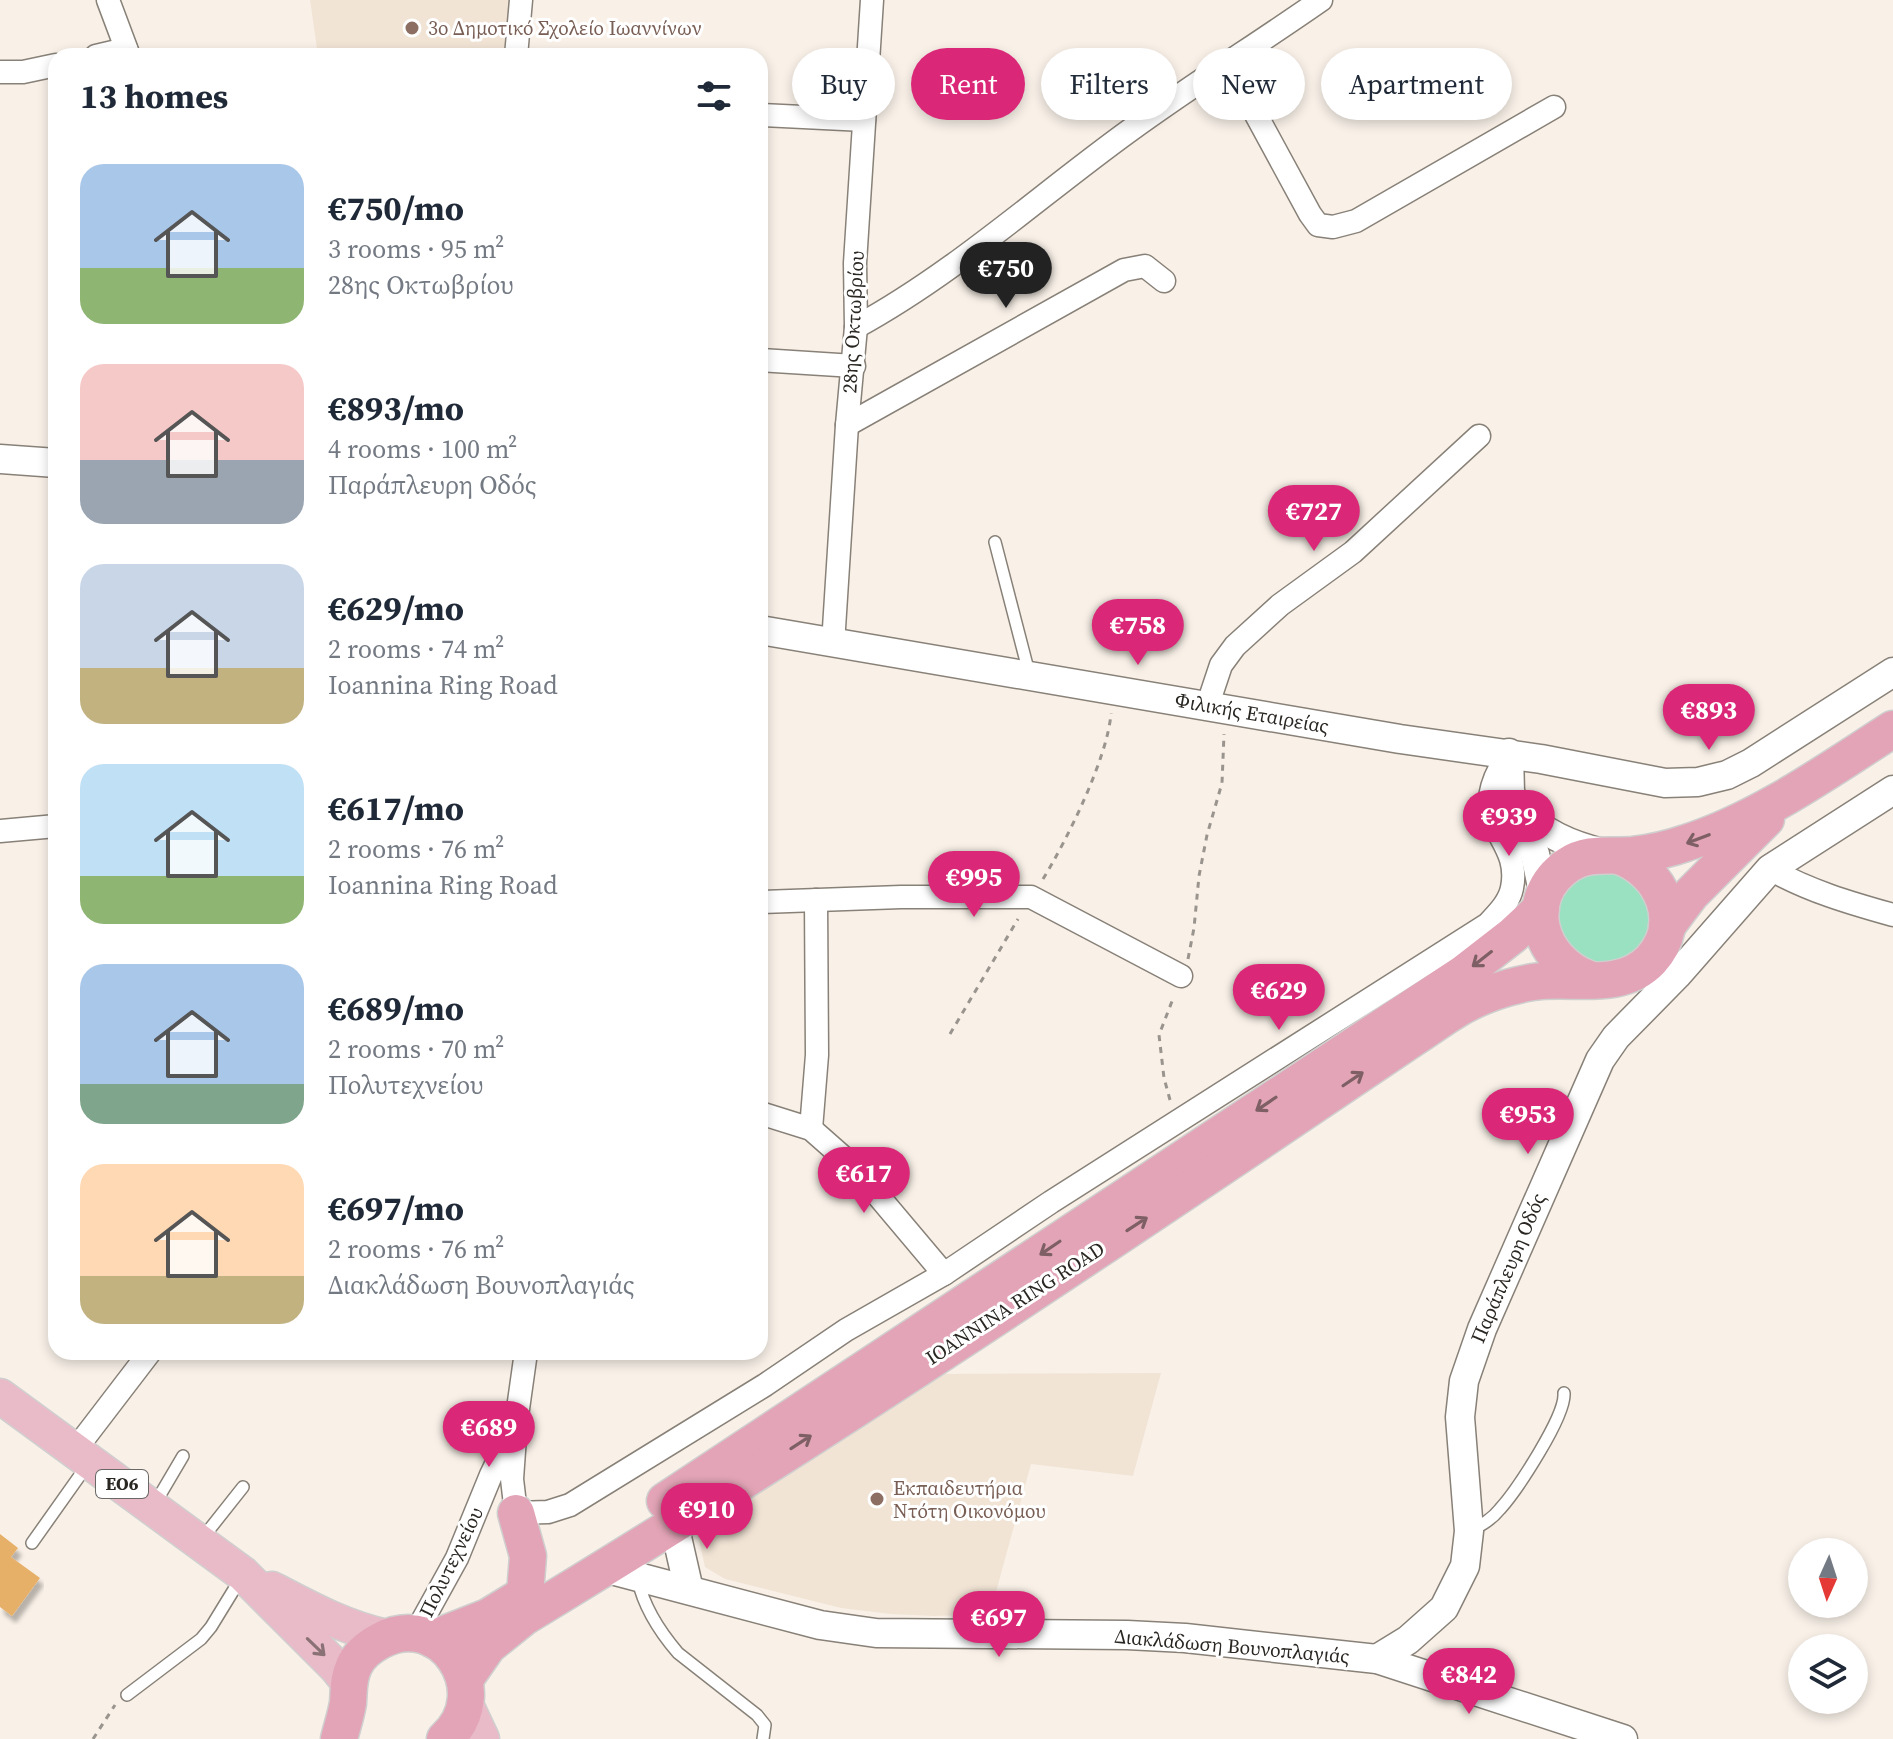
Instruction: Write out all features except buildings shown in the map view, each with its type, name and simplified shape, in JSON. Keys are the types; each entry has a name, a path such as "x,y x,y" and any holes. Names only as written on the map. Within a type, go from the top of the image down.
{"highway":[{"name":"IOANNINA RING ROAD","path":"339,1739 355,1663 369,1647 488,1617 525,1594 1464,973 1513,935 1543,902 1550,884 1568,865 1580,858 1657,851 1721,830 1793,793 1893,729"},
{"name":"IOANNINA RING ROAD","path":"445,1739 456,1729 466,1692 488,1646 504,1631 621,1573 674,1524 1185,1192 1457,1009 1510,987 1549,980 1614,980 1657,974 1667,926 1699,886 1793,793"},
{"path":"1612,855 1643,867 1660,887 1668,913 1667,926"},
{"path":"1543,902 1543,935 1555,958 1565,967 1589,979"},
{"path":"516,1513 528,1556 525,1594"},
{"path":"411,1637 453,1656 466,1692"},
{"name":"ΕΟ6","path":"348,1693 354,1722 368,1739"}],"main road":[{"name":"ΕΟ6","path":"0,1396 243,1574 336,1667 348,1693"},
{"name":"ΕΟ6","path":"243,1574 358,1631 411,1637"},
{"path":"466,1692 482,1739"}],"street":[{"path":"108,0 125,48"},
{"path":"517,48 521,0"},
{"name":"28ης Οκτωβρίου","path":"869,48 872,0"},
{"path":"1250,48 1321,0"},
{"path":"0,72 23,72 48,67"},
{"path":"856,327 965,257 1128,131 1193,87"},
{"path":"1259,120 1310,214 1318,225 1333,227 1356,221 1554,107"},
{"path":"768,115 792,117"},
{"name":"28ης Οκτωβρίου","path":"833,644 847,425 854,366 855,263 864,120"},
{"path":"847,425 1124,270 1145,266 1164,281"},
{"path":"768,361 854,366"},
{"path":"1214,706 1221,665 1235,646 1280,605 1363,544 1479,436"},
{"path":"0,459 48,462"},
{"name":"Φιλικής Εταιρείας","path":"768,632 1400,739 1509,753"},
{"path":"1509,753 1665,783 1698,782 1727,775 1751,763 1893,672"},
{"path":"1509,753 1510,792 1535,854 1543,902"},
{"path":"516,1423 512,1479 516,1513 548,1512 598,1491 846,1330 944,1274 1051,1202 1488,924 1505,905 1512,888 1512,868 1489,810 1490,789 1509,753"},
{"name":"Παράπλευρη Οδός","path":"1377,1659 1408,1640 1444,1608 1465,1566 1469,1531 1460,1417 1464,1381 1470,1359 1600,1060 1657,974 1770,869 1893,790"},
{"path":"1517,809 1555,838 1612,855"},
{"path":"0,831 48,827"},
{"path":"1770,869 1797,885 1893,915"},
{"path":"768,902 1005,895 1031,897 1181,976"},
{"path":"811,1129 817,1055 816,900"},
{"path":"768,1116 811,1129 853,1166 944,1274"},
{"path":"83,1455 145,1360"},
{"name":"Πολυτεχνείου","path":"411,1637 457,1558 516,1423 525,1360"},
{"path":"674,1524 689,1590"},
{"name":"Διακλάδωση Βουνοπλαγιάς","path":"621,1573 820,1625 876,1633 1185,1638 1377,1659 1623,1739"}],"lane":[{"path":"995,542 1030,677"},
{"path":"1469,1531 1495,1514 1510,1496 1558,1418 1564,1393"},
{"path":"32,1543 83,1455"},
{"path":"149,1505 160,1495 183,1456"},
{"path":"200,1541 243,1487"},
{"path":"621,1573 678,1653 757,1715 765,1725 763,1739"},
{"path":"127,1695 201,1639 243,1574"}],"path":[{"path":"950,1034 1060,851 1110,727 1113,689"},
{"path":"1180,1122 1164,1078 1159,1035 1192,946 1199,876 1222,783 1224,727 1214,706"},
{"path":"93,1739 107,1714 127,1695"}],"shaded area":[{"name":"3ο Δημοτικό Σχολείο Ιωαννίνων","path":"310,0 512,0 508,48 317,48"},
{"name":"Εκπαιδευτήρια Ντότη Οικονόμου","path":"1161,1373 1133,1476 1031,1464 990,1614 934,1616 841,1608 725,1579 705,1567 695,1522 927,1374"}],"green space":[{"path":"1627,872 1656,912 1639,958 1580,966 1551,914 1578,873"}],"place":[{"name":"3ο Δημοτικό Σχολείο Ιωαννίνων","path":"412,28"},
{"name":"Εκπαιδευτήρια Ντότη Οικονόμου","path":"877,1499"}]}
